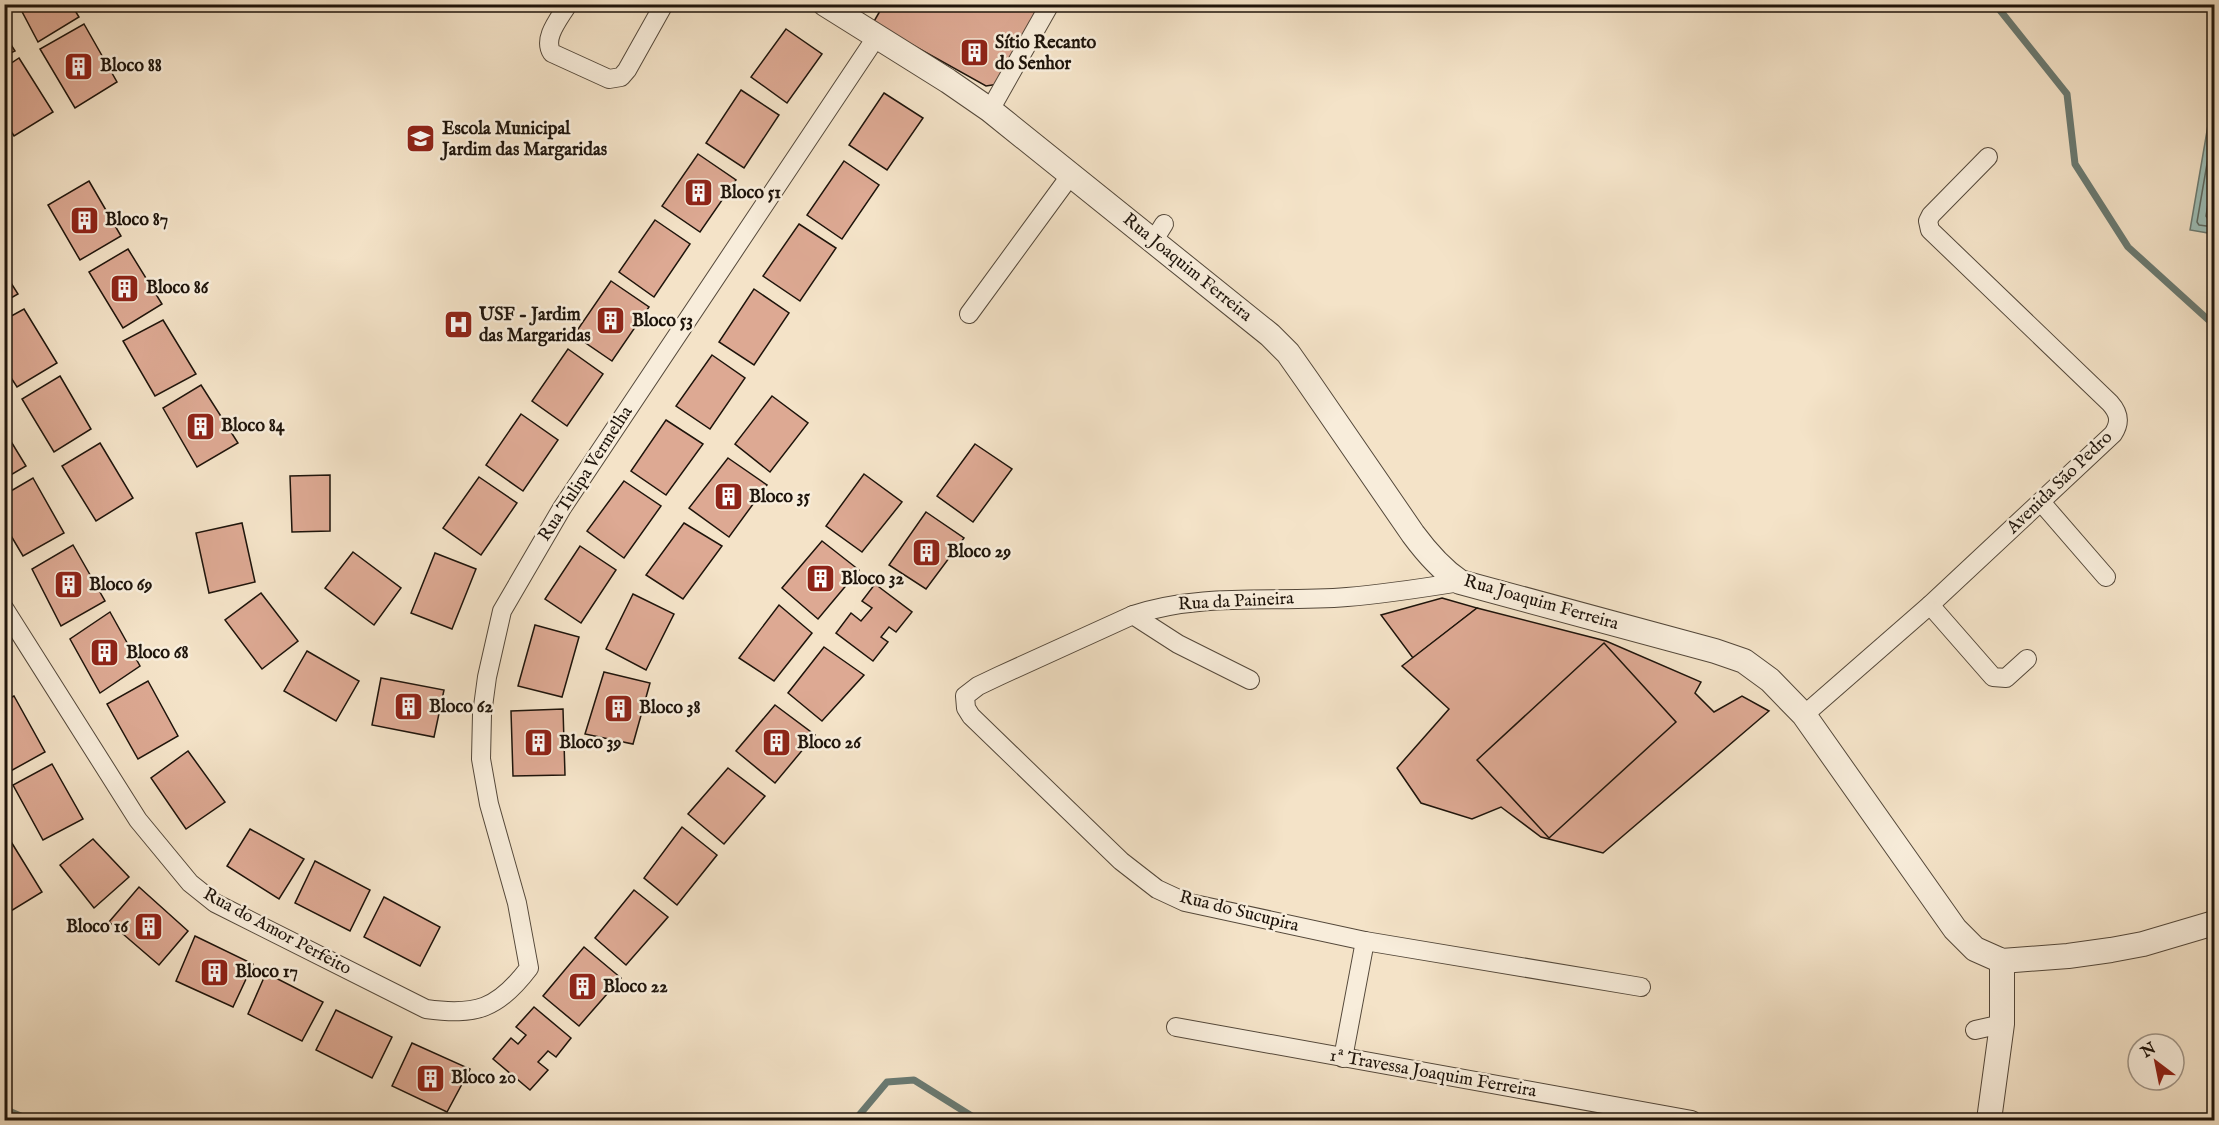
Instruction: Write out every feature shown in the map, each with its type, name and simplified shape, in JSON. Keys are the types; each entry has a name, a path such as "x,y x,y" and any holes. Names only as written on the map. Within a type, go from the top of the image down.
{"street":[{"path":"568,4 550,37 548,46 552,53 609,80 621,77 664,4"},
{"name":"Rua Joaquim Ferreira","path":"825,4 990,110 1070,176 1159,232 1288,354 1413,534 1430,557 1446,573 1460,582 1715,651 1744,661 1770,680 1804,715 1955,929 1975,949 2002,961"},
{"path":"990,110 1050,4"},
{"name":"Rua Tulipa Vermelha","path":"529,968 517,903 489,804 481,759 482,714 487,677 502,611 562,508 877,36"},
{"name":"Avenida São Pedro","path":"1804,715 1930,605 2041,502 2113,434 2119,420 2118,414 2110,403 1930,230 1928,221 1931,215 1988,157"},
{"path":"969,314 1070,176"},
{"path":"2041,502 2106,577"},
{"name":"Rua da Paineira","path":"964,702 968,692 978,686 1133,615 1173,605 1216,600 1346,597 1460,582"},
{"path":"1930,605 1993,677 2006,678 2027,659"},
{"name":"Rua do Amor Perfeito","path":"4,608 138,820 190,883 215,903 426,1010 452,1013 476,1011 504,995 529,968"},
{"path":"1133,615 1178,644 1250,680"},
{"name":"Rua do Sucupira","path":"964,702 971,716 1121,861 1157,889 1185,902 1365,941 1641,987"},
{"path":"1989,1120 2002,1024 2002,961 2111,950 2143,944 2214,923"},
{"path":"1343,1058 1365,941"},
{"path":"1975,1030 2002,1024"},
{"name":"1ª Travessa Joaquim Ferreira","path":"1176,1027 1692,1120"}],"water":[{"path":"2214,96 2214,234 2190,230"}],"building":[{"path":"18,4 71,4 79,17 38,42"},
{"name":"Sítio Recanto do Senhor","path":"884,4 1048,4 1005,83 986,86 873,23"},
{"name":"Bloco 88","path":"84,24 117,82 75,108 40,49"},
{"path":"786,29 822,54 787,103 751,77"},
{"path":"4,34 15,51 4,56"},
{"path":"19,58 53,112 14,136 4,120 4,68"},
{"path":"741,90 779,115 744,168 706,143"},
{"path":"884,93 923,118 887,170 849,145"},
{"name":"Bloco 51","path":"698,154 736,180 700,232 662,206"},
{"path":"844,161 879,185 842,239 807,215"},
{"name":"Bloco 87","path":"89,181 121,236 80,260 48,205"},
{"path":"655,220 690,244 654,297 619,272"},
{"path":"799,224 836,248 800,301 763,276"},
{"name":"Bloco 86","path":"128,249 162,304 123,328 89,272"},
{"path":"4,272 18,294 4,302"},
{"name":"Bloco 53","path":"611,281 649,307 612,361 574,335"},
{"path":"754,289 789,313 754,365 719,342"},
{"path":"24,309 57,363 17,387 4,367 4,320"},
{"path":"163,320 196,374 155,396 123,341"},
{"path":"568,349 603,374 567,426 532,401"},
{"path":"712,355 745,378 710,429 676,406"},
{"path":"60,376 91,429 54,452 22,399"},
{"name":"Bloco 84","path":"201,385 238,443 197,467 163,408"},
{"path":"772,396 808,423 770,472 735,444"},
{"path":"521,414 558,440 523,491 486,465"},
{"path":"666,420 703,444 666,495 631,471"},
{"path":"4,430 26,466 4,479"},
{"path":"100,443 133,498 96,521 62,466"},
{"path":"975,444 1012,469 973,522 937,496"},
{"name":"Bloco 35","path":"728,458 767,485 729,537 689,508"},
{"path":"864,474 902,502 862,552 826,526"},
{"path":"330,475 330,531 292,532 290,476"},
{"path":"479,477 517,503 481,555 443,528"},
{"path":"33,478 64,533 23,556 4,524 4,495"},
{"path":"624,481 661,506 624,558 587,531"},
{"name":"Bloco 29","path":"926,512 964,538 926,589 889,565"},
{"path":"242,523 255,582 209,593 196,533"},
{"path":"684,523 722,546 683,599 646,575"},
{"name":"Bloco 32","path":"822,541 859,570 818,619 782,588"},
{"name":"Bloco 69","path":"73,545 105,601 61,626 32,569"},
{"path":"580,546 616,570 581,623 545,599"},
{"path":"353,552 401,588 374,625 325,588"},
{"path":"435,553 476,569 452,629 411,613"},
{"path":"875,584 912,612 896,632 889,627 881,637 888,642 873,661 836,633 851,613 861,621 872,608 862,601"},
{"path":"261,593 298,641 262,669 225,620"},
{"path":"633,594 674,614 646,670 606,649"},
{"path":"1442,598 1477,608 1413,658 1381,615"},
{"path":"779,605 812,633 774,681 739,658"},
{"path":"1477,608 1606,641 1701,682 1695,693 1714,712 1742,696 1769,711 1603,853 1541,837 1501,807 1472,819 1421,803 1397,768 1449,709 1402,666"},
{"name":"Bloco 68","path":"110,612 140,666 100,693 70,639"},
{"path":"535,625 579,637 562,697 518,686"},
{"path":"1604,643 1676,722 1549,838 1477,760"},
{"path":"824,647 864,675 822,721 788,693"},
{"path":"307,651 359,681 336,721 284,691"},
{"name":"Bloco 38","path":"604,672 650,683 633,744 585,734"},
{"name":"Bloco 62","path":"381,678 444,690 434,737 372,725"},
{"path":"148,681 178,736 138,759 107,704"},
{"path":"14,696 45,752 7,773 4,769 4,701"},
{"name":"Bloco 26","path":"775,705 815,735 775,783 736,751"},
{"name":"Bloco 39","path":"563,709 565,775 513,776 511,711"},
{"path":"188,751 225,802 186,829 151,778"},
{"path":"52,764 83,819 43,840 13,785"},
{"path":"728,768 765,796 724,844 688,814"},
{"path":"682,827 717,855 677,905 644,878"},
{"path":"250,829 304,859 279,899 227,866"},
{"path":"93,839 129,877 94,908 60,865"},
{"path":"10,840 42,892 6,914 4,911 4,843"},
{"path":"315,861 370,890 350,931 295,903"},
{"name":"Bloco 16","path":"139,887 188,931 159,965 109,922"},
{"path":"634,890 668,917 626,965 595,938"},
{"path":"384,897 440,927 420,966 364,937"},
{"name":"Bloco 17","path":"195,936 253,964 233,1007 176,981"},
{"name":"Bloco 22","path":"584,947 621,978 579,1026 543,996"},
{"path":"266,973 323,1002 302,1041 248,1014"},
{"path":"534,1007 571,1038 556,1057 548,1051 538,1062 548,1070 530,1090 493,1059 511,1038 518,1044 526,1035 516,1027"},
{"path":"336,1010 392,1037 372,1078 316,1050"},
{"name":"Bloco 20","path":"412,1043 470,1069 447,1112 392,1086"}],"waterway":[{"path":"1995,4 2067,94 2075,164 2128,247 2214,325"},
{"path":"855,1120 887,1082 914,1080 978,1120"},
{"path":"4,1109 30,1120"}],"place":[{"name":"Sítio Recanto do Senhor","path":"974,53"},
{"name":"Bloco 88","path":"79,66"},
{"name":"Escola Municipal Jardim das Margaridas","path":"421,139"},
{"name":"Bloco 51","path":"699,193"},
{"name":"Bloco 87","path":"84,220"},
{"name":"Bloco 86","path":"125,288"},
{"name":"Bloco 53","path":"611,321"},
{"name":"USF - Jardim das Margaridas","path":"458,325"},
{"name":"Bloco 84","path":"200,426"},
{"name":"Bloco 35","path":"728,497"},
{"name":"Bloco 29","path":"926,552"},
{"name":"Bloco 32","path":"820,579"},
{"name":"Bloco 69","path":"68,585"},
{"name":"Bloco 68","path":"105,653"},
{"name":"Bloco 62","path":"408,707"},
{"name":"Bloco 38","path":"618,708"},
{"name":"Bloco 39","path":"538,743"},
{"name":"Bloco 26","path":"776,743"},
{"name":"Bloco 16","path":"149,927"},
{"name":"Bloco 17","path":"214,972"},
{"name":"Bloco 22","path":"582,987"},
{"name":"Bloco 20","path":"430,1078"}]}
